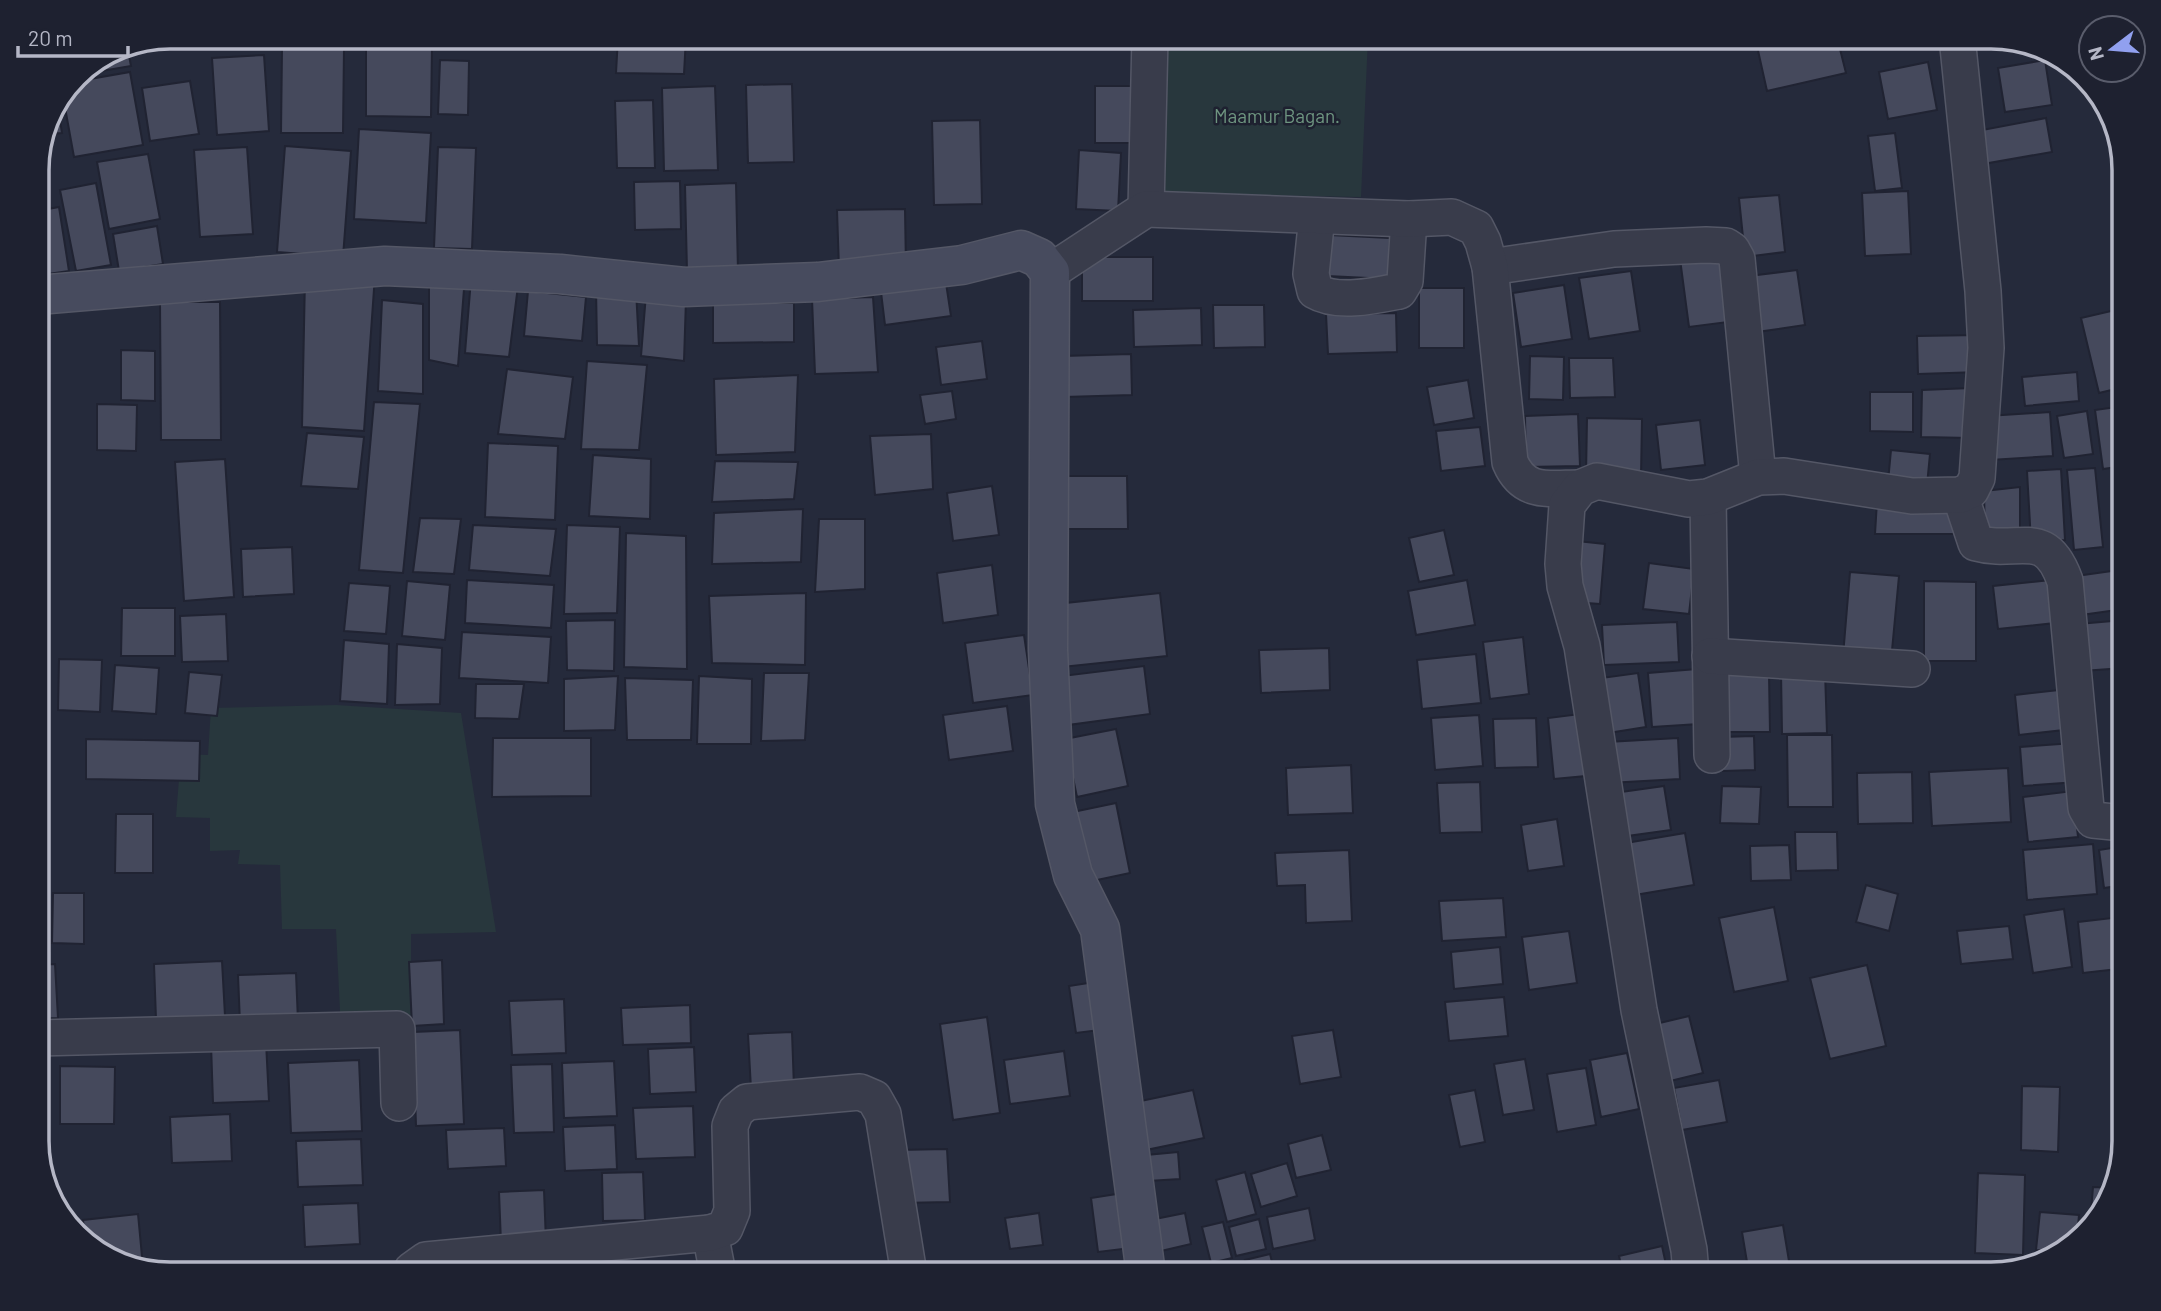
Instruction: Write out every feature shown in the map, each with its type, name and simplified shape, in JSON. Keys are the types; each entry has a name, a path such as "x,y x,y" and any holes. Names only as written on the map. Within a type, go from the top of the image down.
{"street":[{"path":"1146,209 1150,49"},
{"path":"1050,272 1146,209 1409,219 1452,217 1476,228 1490,267 1510,462 1516,477 1526,484 1541,488 1580,488 1597,481 1689,499 1708,497 1758,477 1784,476 1912,496 1960,495 1971,490 1977,478 1986,348 1983,290 1957,49"},
{"path":"1317,216 1311,274 1315,291 1327,298 1381,295 1399,291 1405,281 1409,219"},
{"path":"1490,267 1614,249 1706,244 1726,246 1732,250 1737,258 1758,477"},
{"path":"49,294 384,266 560,274 684,287 818,282 962,265 1021,250 1039,258 1050,272 1048,650 1055,804 1073,875 1100,929 1144,1262"},
{"path":"1580,488 1567,505 1563,565 1565,586 1582,646 1639,1010 1690,1262"},
{"path":"1960,495 1976,543 2034,545 2048,550 2058,562 2065,581 2086,808 2093,820 2112,822"},
{"path":"1708,497 1712,755"},
{"path":"1710,656 1912,669"},
{"path":"49,1038 397,1029 399,1104"},
{"path":"423,1262 710,1233 724,1228 732,1211 730,1126 736,1111 747,1102 860,1091 874,1098 883,1114 906,1262"},
{"path":"710,1233 716,1262"}],"green space":[{"name":"Maamur Bagan.","path":"1150,49 1367,49 1361,197 1146,193"},
{"path":"336,705 461,713 496,932 411,934 411,1029 341,1032 336,929 282,929 280,865 238,864 240,850 210,851 210,818 176,817 181,754 208,755 211,708"}],"building":[{"path":"282,49 344,49 343,133 281,133"},
{"path":"366,49 432,49 431,117 366,116"},
{"path":"617,49 685,49 684,74 616,73"},
{"path":"1758,49 1840,49 1846,73 1767,91"},
{"path":"264,55 269,131 217,135 212,58"},
{"path":"129,56 131,66 101,71"},
{"path":"440,60 469,61 468,115 438,114"},
{"path":"1928,62 1937,110 1888,119 1879,72"},
{"path":"2045,62 2052,105 2005,112 1998,68"},
{"path":"130,72 143,145 74,157 65,110 92,79"},
{"path":"190,81 199,134 150,141 142,88"},
{"path":"792,84 794,162 748,163 746,85"},
{"path":"715,86 718,170 664,171 662,88"},
{"path":"1095,86 1135,86 1134,143 1095,143"},
{"path":"653,100 655,168 617,168 615,101"},
{"path":"2046,118 2052,152 1983,164 1977,131"},
{"path":"60,120 62,133 55,134"},
{"path":"980,120 982,204 934,205 932,121"},
{"path":"359,129 431,133 426,223 354,219"},
{"path":"1895,133 1902,188 1875,191 1868,136"},
{"path":"285,146 351,151 343,257 277,252"},
{"path":"247,147 253,234 200,237 194,150"},
{"path":"438,147 476,148 472,249 434,248"},
{"path":"1079,150 1121,153 1118,211 1076,209"},
{"path":"148,154 160,219 109,229 97,162"},
{"path":"680,181 681,229 635,230 634,182"},
{"path":"96,183 111,265 76,271 60,190"},
{"path":"736,183 738,271 687,272 685,185"},
{"path":"1908,191 1911,254 1865,256 1862,193"},
{"path":"1779,195 1785,252 1745,257 1739,198"},
{"path":"59,207 69,271 49,274 49,209"},
{"path":"905,209 906,268 839,269 837,210"},
{"path":"157,226 163,264 119,271 113,234"},
{"path":"1329,235 1390,238 1389,279 1327,276"},
{"path":"1728,253 1736,321 1689,327 1680,259"},
{"path":"1082,257 1153,257 1153,301 1082,301"},
{"path":"1797,270 1805,325 1757,332 1749,276"},
{"path":"1631,271 1640,331 1589,339 1579,278"},
{"path":"375,275 364,431 302,427 305,277"},
{"path":"471,279 518,286 509,357 465,353"},
{"path":"429,283 464,289 458,366 429,360"},
{"path":"946,283 951,316 885,325 881,292"},
{"path":"1564,285 1572,339 1521,347 1513,293"},
{"path":"596,288 636,290 639,346 597,345"},
{"path":"1419,288 1464,288 1464,348 1419,348"},
{"path":"528,291 586,297 582,341 524,336"},
{"path":"646,294 686,299 684,361 641,356"},
{"path":"873,297 878,372 815,374 812,299"},
{"path":"382,300 423,304 423,394 378,391"},
{"path":"160,302 220,302 221,440 161,440"},
{"path":"713,303 794,303 794,342 713,343"},
{"path":"1213,305 1264,305 1265,347 1214,348"},
{"path":"1201,308 1202,345 1134,347 1133,310"},
{"path":"2112,311 2112,390 2099,393 2081,318"},
{"path":"1396,313 1397,352 1328,354 1326,314"},
{"path":"1979,335 1980,372 1918,374 1917,336"},
{"path":"982,341 987,379 941,385 936,347"},
{"path":"121,350 155,351 155,401 121,400"},
{"path":"1131,354 1132,395 1064,397 1063,356"},
{"path":"1530,356 1564,357 1563,400 1529,399"},
{"path":"1569,358 1613,358 1615,397 1570,398"},
{"path":"587,361 647,365 639,450 581,449"},
{"path":"507,369 573,377 565,439 498,434"},
{"path":"2077,372 2079,401 2025,406 2022,377"},
{"path":"798,375 795,452 716,455 714,379"},
{"path":"1468,380 1474,418 1434,425 1427,387"},
{"path":"1971,388 1970,438 1921,437 1922,390"},
{"path":"952,391 956,419 925,424 920,395"},
{"path":"1870,392 1913,392 1913,432 1870,431"},
{"path":"374,402 420,404 403,573 359,570"},
{"path":"97,404 137,405 136,451 97,450"},
{"path":"2112,408 2112,468 2103,469 2095,410"},
{"path":"2087,411 2093,454 2064,458 2057,416"},
{"path":"2050,412 2053,456 1990,460 1987,416"},
{"path":"1578,414 1580,466 1526,467 1525,416"},
{"path":"1587,418 1642,419 1641,477 1586,475"},
{"path":"1700,420 1705,465 1661,470 1656,425"},
{"path":"1480,427 1485,466 1441,471 1436,431"},
{"path":"307,433 364,437 358,489 301,486"},
{"path":"931,434 933,489 875,495 870,436"},
{"path":"488,443 558,446 555,520 485,517"},
{"path":"1891,450 1930,454 1927,485 1888,482"},
{"path":"593,455 651,459 650,519 589,516"},
{"path":"225,459 234,597 184,601 175,462"},
{"path":"715,461 798,462 794,499 712,502"},
{"path":"2095,468 2103,547 2074,550 2067,470"},
{"path":"2061,469 2065,540 2031,542 2027,471"},
{"path":"1067,476 1127,476 1128,529 1068,529"},
{"path":"992,486 999,535 953,541 947,493"},
{"path":"2020,487 2020,536 1985,538 1984,491"},
{"path":"1953,499 1954,534 1875,534 1877,501"},
{"path":"803,509 801,562 712,564 714,513"},
{"path":"420,518 461,519 454,574 413,572"},
{"path":"819,519 865,519 865,589 815,592"},
{"path":"473,525 556,529 550,576 469,570"},
{"path":"567,525 620,527 617,613 564,614"},
{"path":"1444,530 1454,575 1419,582 1409,538"},
{"path":"626,533 686,536 687,669 624,667"},
{"path":"1577,541 1605,544 1600,604 1573,602"},
{"path":"292,547 294,594 243,597 241,549"},
{"path":"1649,563 1694,569 1689,614 1643,609"},
{"path":"992,565 998,615 943,623 937,573"},
{"path":"2112,571 2112,611 2074,616 2069,577"},
{"path":"1850,572 1899,576 1891,661 1843,656"},
{"path":"467,580 554,585 551,628 465,623"},
{"path":"1467,580 1475,625 1416,635 1408,591"},
{"path":"2051,580 2055,623 1998,629 1993,586"},
{"path":"407,581 450,585 445,640 402,636"},
{"path":"1924,581 1976,582 1976,661 1924,661"},
{"path":"349,583 390,586 386,634 344,631"},
{"path":"806,593 805,665 712,663 709,596"},
{"path":"1160,593 1167,656 1062,667 1056,604"},
{"path":"122,608 175,608 175,656 121,656"},
{"path":"226,614 228,661 182,662 180,616"},
{"path":"615,620 614,671 567,670 566,621"},
{"path":"2112,621 2112,669 2082,671 2078,624"},
{"path":"1677,622 1679,662 1604,665 1602,625"},
{"path":"462,632 551,637 548,683 459,678"},
{"path":"1024,635 1033,695 973,703 965,643"},
{"path":"1523,637 1529,694 1490,699 1483,642"},
{"path":"344,640 389,644 387,704 340,701"},
{"path":"397,644 442,648 440,704 395,705"},
{"path":"1329,648 1330,690 1261,693 1259,650"},
{"path":"1476,654 1481,703 1422,709 1417,660"},
{"path":"59,659 102,660 100,712 58,710"},
{"path":"115,665 159,668 156,714 112,711"},
{"path":"1144,666 1150,714 1068,725 1062,676"},
{"path":"1697,669 1699,724 1652,727 1648,673"},
{"path":"1825,671 1827,733 1782,734 1781,672"},
{"path":"189,672 222,675 217,716 185,713"},
{"path":"764,673 809,673 805,740 761,741"},
{"path":"1638,673 1646,727 1602,734 1594,679"},
{"path":"1725,674 1769,674 1770,732 1726,732"},
{"path":"618,676 615,730 564,731 564,679"},
{"path":"699,676 752,679 751,744 697,744"},
{"path":"625,678 693,680 691,740 627,740"},
{"path":"476,684 524,684 519,719 475,718"},
{"path":"2068,689 2073,729 2019,735 2015,695"},
{"path":"1007,706 1013,751 949,760 943,715"},
{"path":"1580,714 1586,776 1554,779 1548,718"},
{"path":"1479,715 1483,766 1435,770 1431,718"},
{"path":"1536,718 1538,767 1495,768 1493,719"},
{"path":"1116,729 1128,786 1077,797 1065,739"},
{"path":"1787,735 1832,735 1833,807 1788,807"},
{"path":"1754,736 1755,770 1723,771 1721,737"},
{"path":"493,738 591,738 591,796 492,797"},
{"path":"1678,738 1680,779 1608,783 1607,742"},
{"path":"86,739 200,741 199,781 86,779"},
{"path":"2074,743 2077,782 2023,786 2020,747"},
{"path":"1351,765 1353,813 1288,815 1286,768"},
{"path":"2008,768 2011,822 1932,826 1929,772"},
{"path":"1912,772 1913,823 1858,824 1857,773"},
{"path":"1480,782 1482,832 1440,833 1437,783"},
{"path":"1664,786 1671,830 1620,837 1614,793"},
{"path":"1722,786 1761,787 1759,824 1720,823"},
{"path":"2073,791 2078,837 2028,842 2023,797"},
{"path":"1116,803 1130,873 1083,883 1068,813"},
{"path":"116,814 153,814 153,873 115,873"},
{"path":"1557,819 1564,866 1528,871 1521,825"},
{"path":"1795,832 1837,832 1838,870 1796,871"},
{"path":"1685,833 1694,885 1629,896 1620,844"},
{"path":"2093,844 2097,894 2027,900 2023,850"},
{"path":"1789,845 1791,880 1751,881 1750,846"},
{"path":"2112,848 2112,887 2104,888 2099,850"},
{"path":"1349,850 1352,921 1306,923 1305,885 1277,886 1275,853"},
{"path":"49,885 50,951 49,951"},
{"path":"1866,885 1898,894 1889,931 1856,922"},
{"path":"53,893 84,893 84,944 52,943"},
{"path":"1503,898 1506,937 1442,941 1439,901"},
{"path":"1774,907 1788,981 1734,992 1719,918"},
{"path":"2064,909 2072,967 2033,973 2024,915"},
{"path":"2112,918 2112,970 2083,973 2078,922"},
{"path":"2009,926 2013,959 1961,964 1957,931"},
{"path":"1569,931 1577,983 1529,990 1522,937"},
{"path":"1500,947 1503,984 1454,989 1451,952"},
{"path":"442,960 444,1024 412,1026 409,962"},
{"path":"222,961 225,1016 156,1019 154,964"},
{"path":"49,964 55,964 58,1018 49,1018"},
{"path":"1867,965 1886,1046 1830,1059 1810,978"},
{"path":"296,973 298,1021 240,1023 238,975"},
{"path":"1101,981 1108,1029 1076,1033 1069,986"},
{"path":"1504,997 1508,1036 1449,1041 1445,1002"},
{"path":"564,999 566,1053 512,1055 509,1001"},
{"path":"690,1005 691,1043 623,1045 621,1008"},
{"path":"1689,1016 1703,1073 1662,1083 1647,1026"},
{"path":"987,1017 1000,1113 953,1120 940,1024"},
{"path":"460,1030 464,1124 416,1126 413,1032"},
{"path":"1333,1030 1341,1077 1300,1084 1292,1036"},
{"path":"792,1032 794,1088 751,1089 748,1034"},
{"path":"266,1042 269,1101 213,1103 211,1044"},
{"path":"694,1047 696,1092 650,1094 648,1049"},
{"path":"1064,1051 1070,1096 1010,1104 1004,1060"},
{"path":"1627,1053 1639,1109 1601,1117 1590,1060"},
{"path":"1525,1059 1534,1110 1503,1115 1494,1064"},
{"path":"359,1060 362,1131 291,1133 288,1063"},
{"path":"614,1061 617,1116 564,1118 562,1063"},
{"path":"552,1064 554,1132 514,1133 511,1065"},
{"path":"60,1066 115,1067 114,1124 60,1124"},
{"path":"1586,1068 1596,1125 1557,1132 1547,1074"},
{"path":"1719,1080 1727,1122 1682,1130 1674,1088"},
{"path":"2022,1086 2060,1087 2058,1152 2021,1150"},
{"path":"1193,1090 1204,1138 1146,1150 1136,1102"},
{"path":"1475,1090 1485,1142 1460,1147 1449,1095"},
{"path":"693,1106 695,1157 636,1159 633,1108"},
{"path":"230,1114 232,1161 172,1163 170,1117"},
{"path":"615,1125 617,1169 565,1171 563,1127"},
{"path":"504,1128 506,1166 448,1169 446,1130"},
{"path":"1322,1135 1331,1170 1296,1178 1288,1144"},
{"path":"361,1139 363,1185 298,1187 296,1141"},
{"path":"947,1149 950,1202 900,1203 898,1150"},
{"path":"1178,1152 1180,1179 1148,1181 1146,1155"},
{"path":"1287,1163 1297,1196 1261,1207 1251,1174"},
{"path":"643,1172 645,1220 603,1221 602,1173"},
{"path":"1245,1172 1256,1214 1227,1222 1216,1180"},
{"path":"1978,1173 2025,1175 2023,1255 1975,1253"},
{"path":"2093,1187 2103,1188 2096,1201 2091,1208"},
{"path":"544,1190 546,1242 501,1243 499,1192"},
{"path":"1123,1193 1131,1248 1098,1252 1091,1198"},
{"path":"358,1203 360,1244 305,1247 303,1205"},
{"path":"1309,1208 1315,1240 1273,1249 1267,1217"},
{"path":"2040,1212 2079,1215 2078,1224 2065,1237 2042,1250 2036,1250"},
{"path":"1039,1213 1043,1245 1010,1249 1005,1218"},
{"path":"1185,1213 1191,1244 1161,1251 1155,1219"},
{"path":"138,1214 142,1259 124,1253 96,1237 84,1224 83,1220"},
{"path":"1259,1219 1266,1249 1236,1256 1229,1227"},
{"path":"1223,1222 1232,1258 1211,1262 1202,1227"},
{"path":"1783,1225 1789,1262 1747,1262 1742,1232"},
{"path":"1662,1246 1665,1262 1620,1262 1619,1256"},
{"path":"1270,1254 1272,1262 1246,1262"}]}
